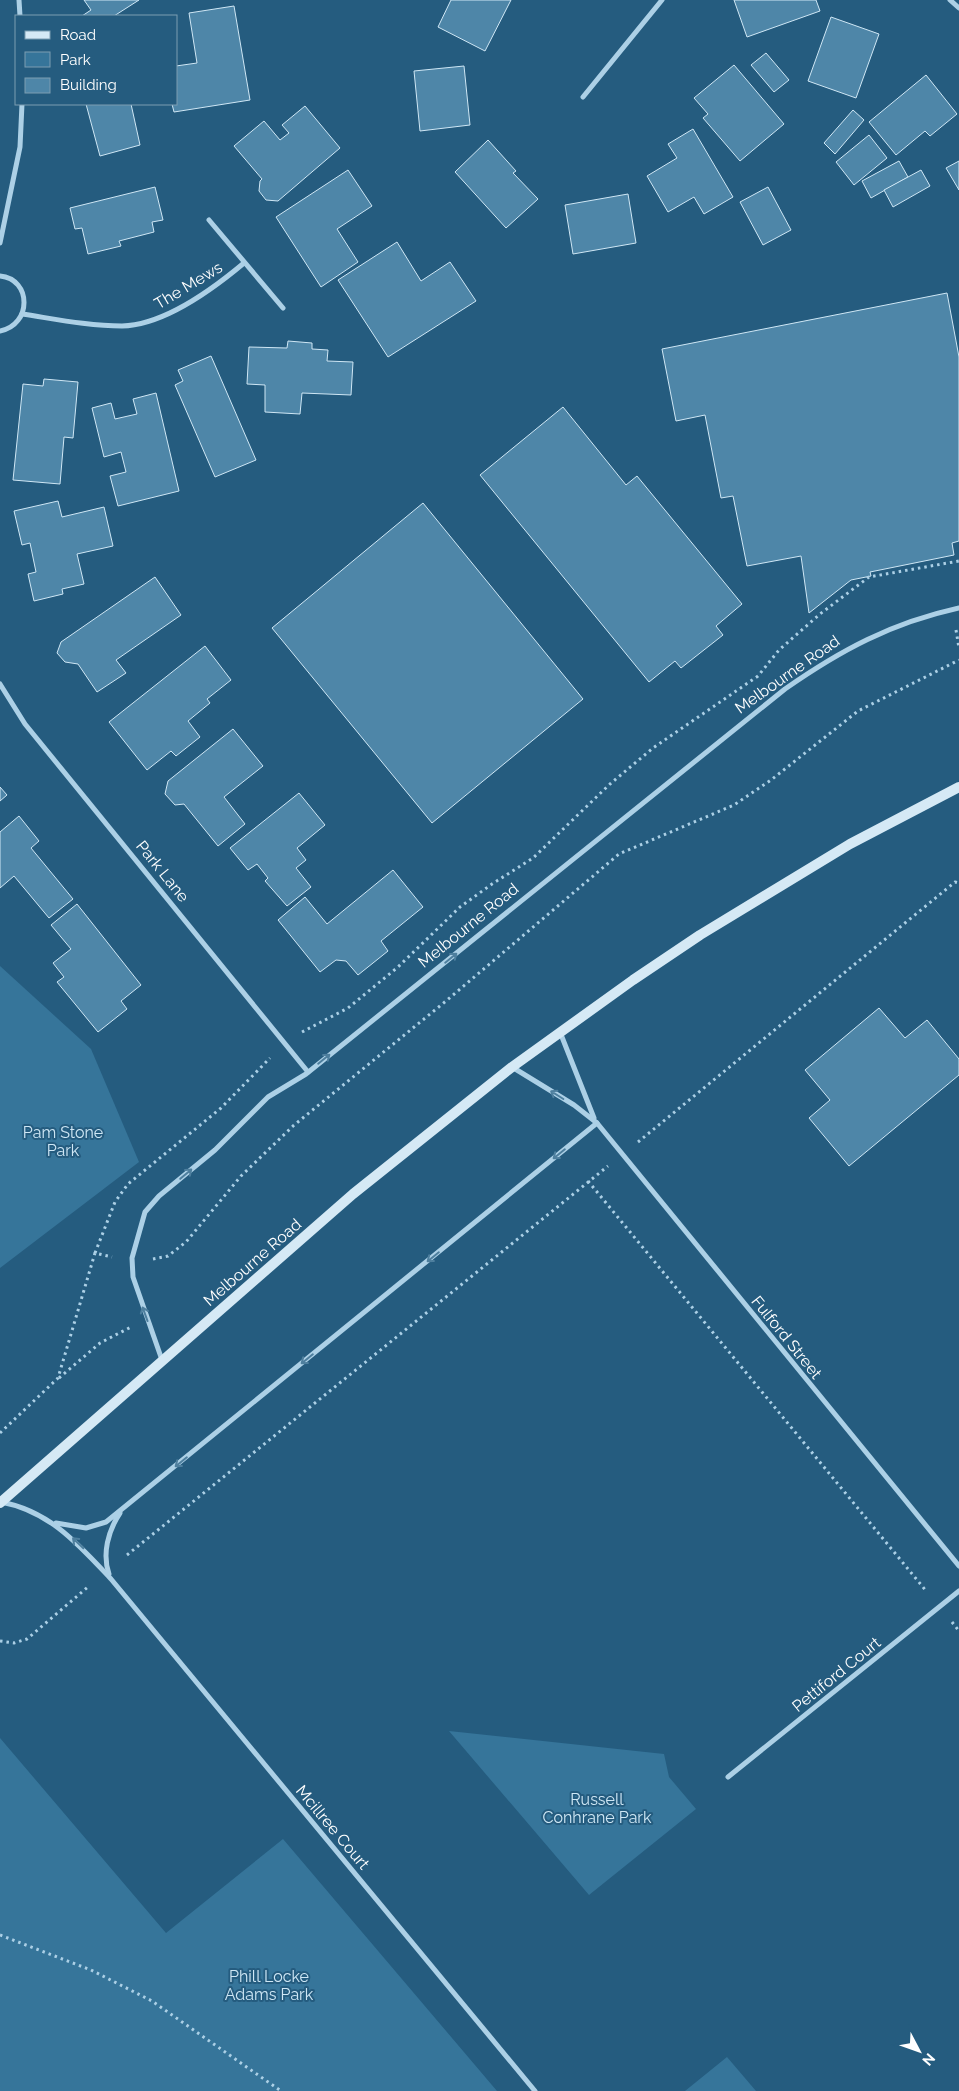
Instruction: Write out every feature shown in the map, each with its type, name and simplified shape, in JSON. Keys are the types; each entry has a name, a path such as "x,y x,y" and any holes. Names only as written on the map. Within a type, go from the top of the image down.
{"main road":[{"name":"Melbourne Road","path":"1,1503 162,1360 354,1194 512,1067 700,935 850,844 959,788"}],"street":[{"path":"18,0 20,15"},
{"path":"583,97 662,0"},
{"path":"950,0 959,8"},
{"path":"0,244 20,147 22,105"},
{"name":"The Mews","path":"209,220 283,308"},
{"name":"The Mews","path":"22,314 124,326 151,321 179,308 218,285 244,263"},
{"path":"0,276 15,282 22,291 25,302 22,314 16,324 0,331"},
{"name":"Melbourne Road","path":"162,1360 133,1277 132,1258 142,1218 154,1201 214,1150 268,1097 308,1072 791,685 835,656 873,635 959,608"},
{"name":"Park Lane","path":"0,684 25,724 308,1072"},
{"name":"Fulford Street","path":"560,1032 597,1123"},
{"name":"Fulford Street","path":"512,1067 574,1105 597,1123 959,1566"},
{"path":"40,1515 62,1525 86,1528 106,1522 597,1123"},
{"name":"Mcillree Court","path":"1,1503 40,1515 78,1543 106,1571 535,2091"},
{"path":"106,1571 109,1537 114,1523 127,1506"},
{"name":"Pettiford Court","path":"728,1777 959,1591"}],"path":[{"path":"58,1378 95,1253 115,1202 128,1184 221,1108 285,1042 348,1008 398,967 460,907 533,858 610,784 653,748 758,676 779,650 820,614 869,577 959,561"},
{"path":"95,1253 111,1257 155,1259 168,1256 186,1242 241,1176 293,1126 619,854 734,805 771,780 858,710 959,660"},
{"path":"0,1641 14,1643 27,1639 106,1571 622,1155 955,882 959,883"},
{"path":"588,1182 959,1631"},
{"path":"0,1433 58,1378 100,1343 148,1320"},
{"path":"0,1935 91,1970 152,2001 281,2091"}],"green space":[{"name":"Pam Stone Park","path":"0,966 91,1049 139,1162 0,1268"},
{"name":"Russell Conhrane Park","path":"449,1731 664,1754 669,1777 696,1809 589,1895"},
{"name":"Phill Locke Adams Park","path":"0,1738 166,1933 283,1839 497,2091 0,2091"},
{"path":"727,2057 756,2091 685,2091"}],"building":[{"path":"84,0 139,0 116,15 84,15 91,10"},
{"path":"451,0 511,0 485,51 438,27"},
{"path":"734,0 816,0 820,11 747,37"},
{"path":"234,6 250,100 174,112 172,105 178,105 178,66 197,63 189,13"},
{"path":"831,17 879,34 856,98 808,81"},
{"path":"766,53 789,80 774,92 751,65"},
{"path":"734,65 784,124 740,161 703,118 708,114 694,98"},
{"path":"464,66 470,125 420,131 414,71"},
{"path":"926,75 957,114 930,136 925,131 896,155 869,122"},
{"path":"86,105 131,105 140,145 100,156"},
{"path":"305,106 340,148 278,201 266,200 259,191 262,179 234,146 264,121 280,140 289,133 282,125"},
{"path":"853,110 864,120 835,154 824,143"},
{"path":"693,129 733,197 704,214 694,197 668,212 647,176 677,158 668,144"},
{"path":"869,135 887,158 854,185 836,162"},
{"path":"488,140 516,171 513,173 538,199 506,228 455,172"},
{"path":"899,161 908,177 871,198 862,181"},
{"path":"959,161 959,190 946,168"},
{"path":"348,170 372,206 337,229 358,262 321,287 276,217"},
{"path":"921,170 930,186 893,207 884,190"},
{"path":"155,187 163,220 152,222 154,232 119,241 121,246 88,254 82,228 75,229 70,208"},
{"path":"768,187 791,230 763,245 740,202"},
{"path":"628,194 636,243 573,254 565,205"},
{"path":"397,242 421,281 450,262 476,301 388,357 338,280"},
{"path":"947,293 959,357 959,541 952,543 954,555 870,572 871,576 851,580 809,613 801,556 747,566 733,496 721,498 705,415 676,421 662,349"},
{"path":"288,341 312,343 312,349 328,350 327,361 353,362 351,395 302,393 300,414 265,412 265,385 247,384 249,347 287,348"},
{"path":"211,356 256,460 215,477 175,385 183,381 178,370"},
{"path":"44,379 78,382 73,438 64,437 60,484 13,480 23,384 43,386"},
{"path":"156,393 179,491 118,506 110,476 126,472 121,452 104,457 92,408 111,403 115,419 137,414 133,399"},
{"path":"563,407 626,485 637,476 742,604 716,626 723,635 681,668 675,661 649,682 480,475"},
{"path":"58,501 62,517 104,507 113,546 77,554 84,584 62,589 63,594 34,601 28,574 36,572 30,543 22,545 14,511"},
{"path":"423,503 583,699 432,823 272,628"},
{"path":"155,577 181,615 116,660 126,673 97,692 78,664 65,662 57,653 61,642"},
{"path":"205,646 231,680 207,699 210,703 188,721 200,737 176,756 171,751 147,770 109,722"},
{"path":"233,729 263,766 224,797 245,824 218,846 184,804 175,805 165,794 168,781"},
{"path":"0,787 7,795 0,801"},
{"path":"299,793 325,825 297,848 306,860 296,868 311,887 287,906 265,881 268,878 257,864 248,870 230,848"},
{"path":"19,816 39,841 31,848 73,899 49,918 14,876 0,888 0,832"},
{"path":"393,870 423,907 381,941 388,951 358,975 346,961 336,960 320,972 278,920 305,897 327,924"},
{"path":"77,904 141,985 121,1001 127,1009 98,1032 57,982 64,977 53,963 71,949 51,925"},
{"path":"879,1008 905,1038 927,1020 959,1059 959,1075 849,1166 809,1118 830,1100 805,1070"}]}
